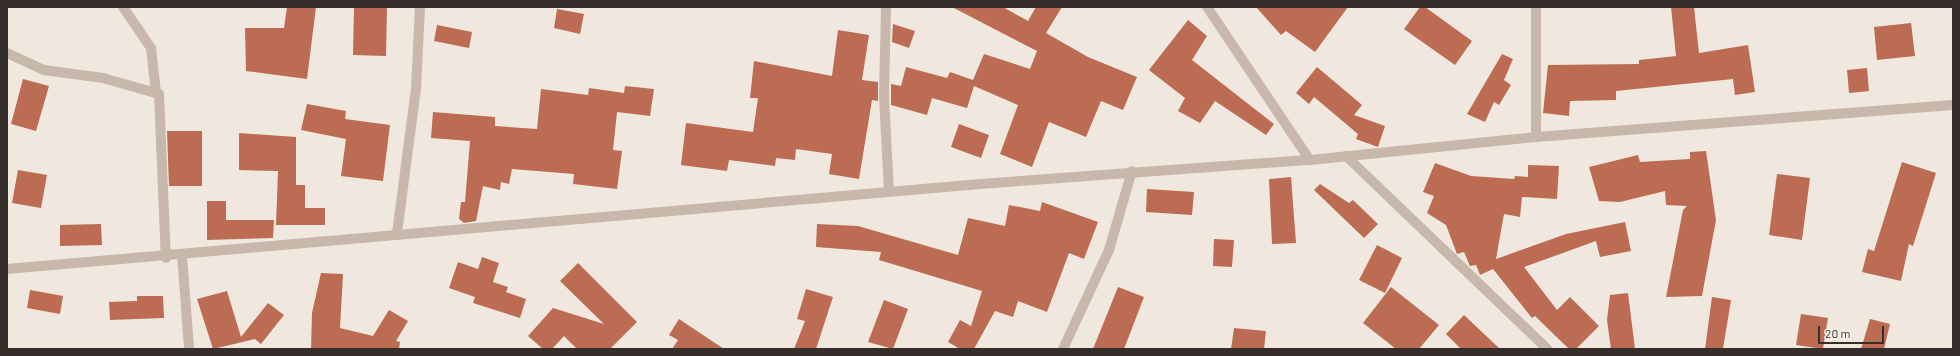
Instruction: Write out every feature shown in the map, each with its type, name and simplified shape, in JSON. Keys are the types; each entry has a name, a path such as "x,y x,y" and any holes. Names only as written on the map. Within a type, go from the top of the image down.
{"street":[{"path":"123,7 151,48 156,92 162,99 166,258"},
{"path":"397,233 416,89 420,7"},
{"path":"886,7 884,97 889,192"},
{"path":"1207,7 1310,160"},
{"path":"1536,7 1536,137"},
{"path":"7,53 44,70 103,78 156,92"},
{"path":"7,269 166,258 182,255 397,233 1132,171 1310,160 1536,137 1953,105"},
{"path":"1346,156 1547,349"},
{"path":"1063,349 1110,250 1132,171"},
{"path":"182,255 189,349"}],"building":[{"path":"287,7 316,7 307,79 246,71 245,28 284,28"},
{"path":"354,7 387,7 386,56 353,55"},
{"path":"952,7 1003,7 1028,21 1036,7 1062,7 1046,33 1088,57 1137,77 1123,110 1101,101 1086,137 1049,122 1032,167 1000,154 1018,105 974,86 967,108 932,98 927,115 891,105 891,84 901,86 906,67 947,78 950,72 973,80 984,54 1030,69 1037,51"},
{"path":"1256,7 1348,7 1315,52 1286,31 1281,35"},
{"path":"1420,7 1425,7 1472,41 1455,65 1404,29"},
{"path":"1671,7 1694,7 1699,53 1748,45 1755,92 1735,95 1733,79 1616,91 1616,100 1570,101 1569,116 1543,113 1548,65 1639,64 1639,60 1676,56"},
{"path":"557,9 584,14 580,34 554,28"},
{"path":"1188,20 1207,36 1192,60 1274,124 1266,135 1215,101 1200,123 1178,111 1185,98 1149,70"},
{"path":"1911,23 1915,56 1877,60 1874,27"},
{"path":"893,24 915,31 909,48 892,42"},
{"path":"437,25 472,32 469,48 434,41"},
{"path":"838,30 869,35 862,80 878,82 878,101 872,100 859,179 829,174 832,154 796,149 795,160 776,158 775,166 729,160 727,171 681,165 686,123 753,132 758,98 750,98 754,61 832,76"},
{"path":"1502,54 1513,59 1504,80 1511,85 1499,105 1494,102 1485,122 1467,114"},
{"path":"1317,67 1362,105 1354,115 1385,126 1378,147 1356,139 1358,134 1314,97 1309,104 1296,93"},
{"path":"1867,68 1869,91 1849,93 1847,70"},
{"path":"23,79 49,86 36,131 11,124"},
{"path":"625,86 654,89 650,116 617,112 613,150 622,151 617,189 573,184 574,174 512,169 509,184 501,182 500,190 483,186 476,221 464,223 459,219 461,202 465,202 470,141 431,138 433,112 495,117 495,126 537,129 541,89 588,95 589,88 624,93"},
{"path":"307,104 346,111 345,119 390,125 383,181 341,176 346,139 301,130"},
{"path":"959,124 989,135 981,158 951,147"},
{"path":"167,131 202,131 202,186 169,186"},
{"path":"239,133 296,137 296,185 305,185 305,208 325,208 325,225 276,225 278,171 239,170"},
{"path":"1706,151 1716,220 1702,296 1666,297 1683,210 1687,206 1666,205 1665,191 1620,202 1599,201 1589,167 1638,155 1640,162 1690,159 1690,152"},
{"path":"1902,162 1936,173 1913,246 1909,244 1901,281 1862,272 1868,249 1874,251"},
{"path":"1435,163 1471,176 1514,179 1515,176 1528,177 1528,165 1559,166 1557,199 1522,197 1520,217 1504,214 1496,259 1566,234 1625,222 1631,251 1600,257 1596,241 1524,267 1557,310 1570,297 1599,326 1576,349 1569,349 1535,316 1532,318 1493,269 1480,275 1476,265 1470,266 1464,252 1457,254 1446,225 1427,213 1434,196 1423,192"},
{"path":"18,170 47,175 41,208 12,203"},
{"path":"1777,174 1810,178 1802,240 1769,235"},
{"path":"1291,177 1296,243 1272,244 1269,179"},
{"path":"1320,184 1349,203 1353,200 1378,224 1364,238 1314,190"},
{"path":"1147,189 1194,192 1192,215 1146,212"},
{"path":"207,201 226,201 226,220 274,220 273,238 207,240"},
{"path":"1042,202 1098,222 1084,259 1069,253 1047,312 1018,301 1013,317 995,311 974,349 960,349 948,342 960,320 971,326 982,291 879,260 881,252 816,247 817,224 858,226 958,255 968,218 1005,226 1009,205 1040,211"},
{"path":"101,224 102,245 60,246 60,225"},
{"path":"1214,239 1234,240 1232,267 1213,266"},
{"path":"1377,245 1402,258 1385,293 1359,280"},
{"path":"482,257 499,263 493,282 508,287 506,292 526,299 520,318 473,303 475,297 449,288 458,262 478,269"},
{"path":"578,263 637,322 610,349 577,349 564,336 552,349 543,349 528,336 553,308 604,324 560,281"},
{"path":"321,273 343,274 340,328 373,336 389,310 408,321 396,341 400,342 399,349 311,349 312,313"},
{"path":"1118,287 1144,297 1124,349 1093,349"},
{"path":"1391,287 1439,325 1419,349 1396,349 1363,323"},
{"path":"806,289 833,297 816,349 794,349 805,321 797,319"},
{"path":"30,290 63,296 60,314 27,308"},
{"path":"227,291 241,337 268,303 284,315 261,344 255,339 213,349 197,299"},
{"path":"1628,293 1635,349 1611,349 1607,320 1610,295"},
{"path":"137,296 163,296 164,318 110,320 109,302 137,301"},
{"path":"1712,297 1731,300 1723,349 1705,349"},
{"path":"884,300 908,309 893,349 868,342"},
{"path":"1801,314 1828,318 1823,349 1796,345"},
{"path":"1464,315 1500,349 1461,349 1446,334"},
{"path":"679,319 724,349 672,349 678,340 669,335"},
{"path":"1870,319 1890,324 1884,349 1861,349"},
{"path":"1234,328 1266,331 1264,349 1231,349"}]}
